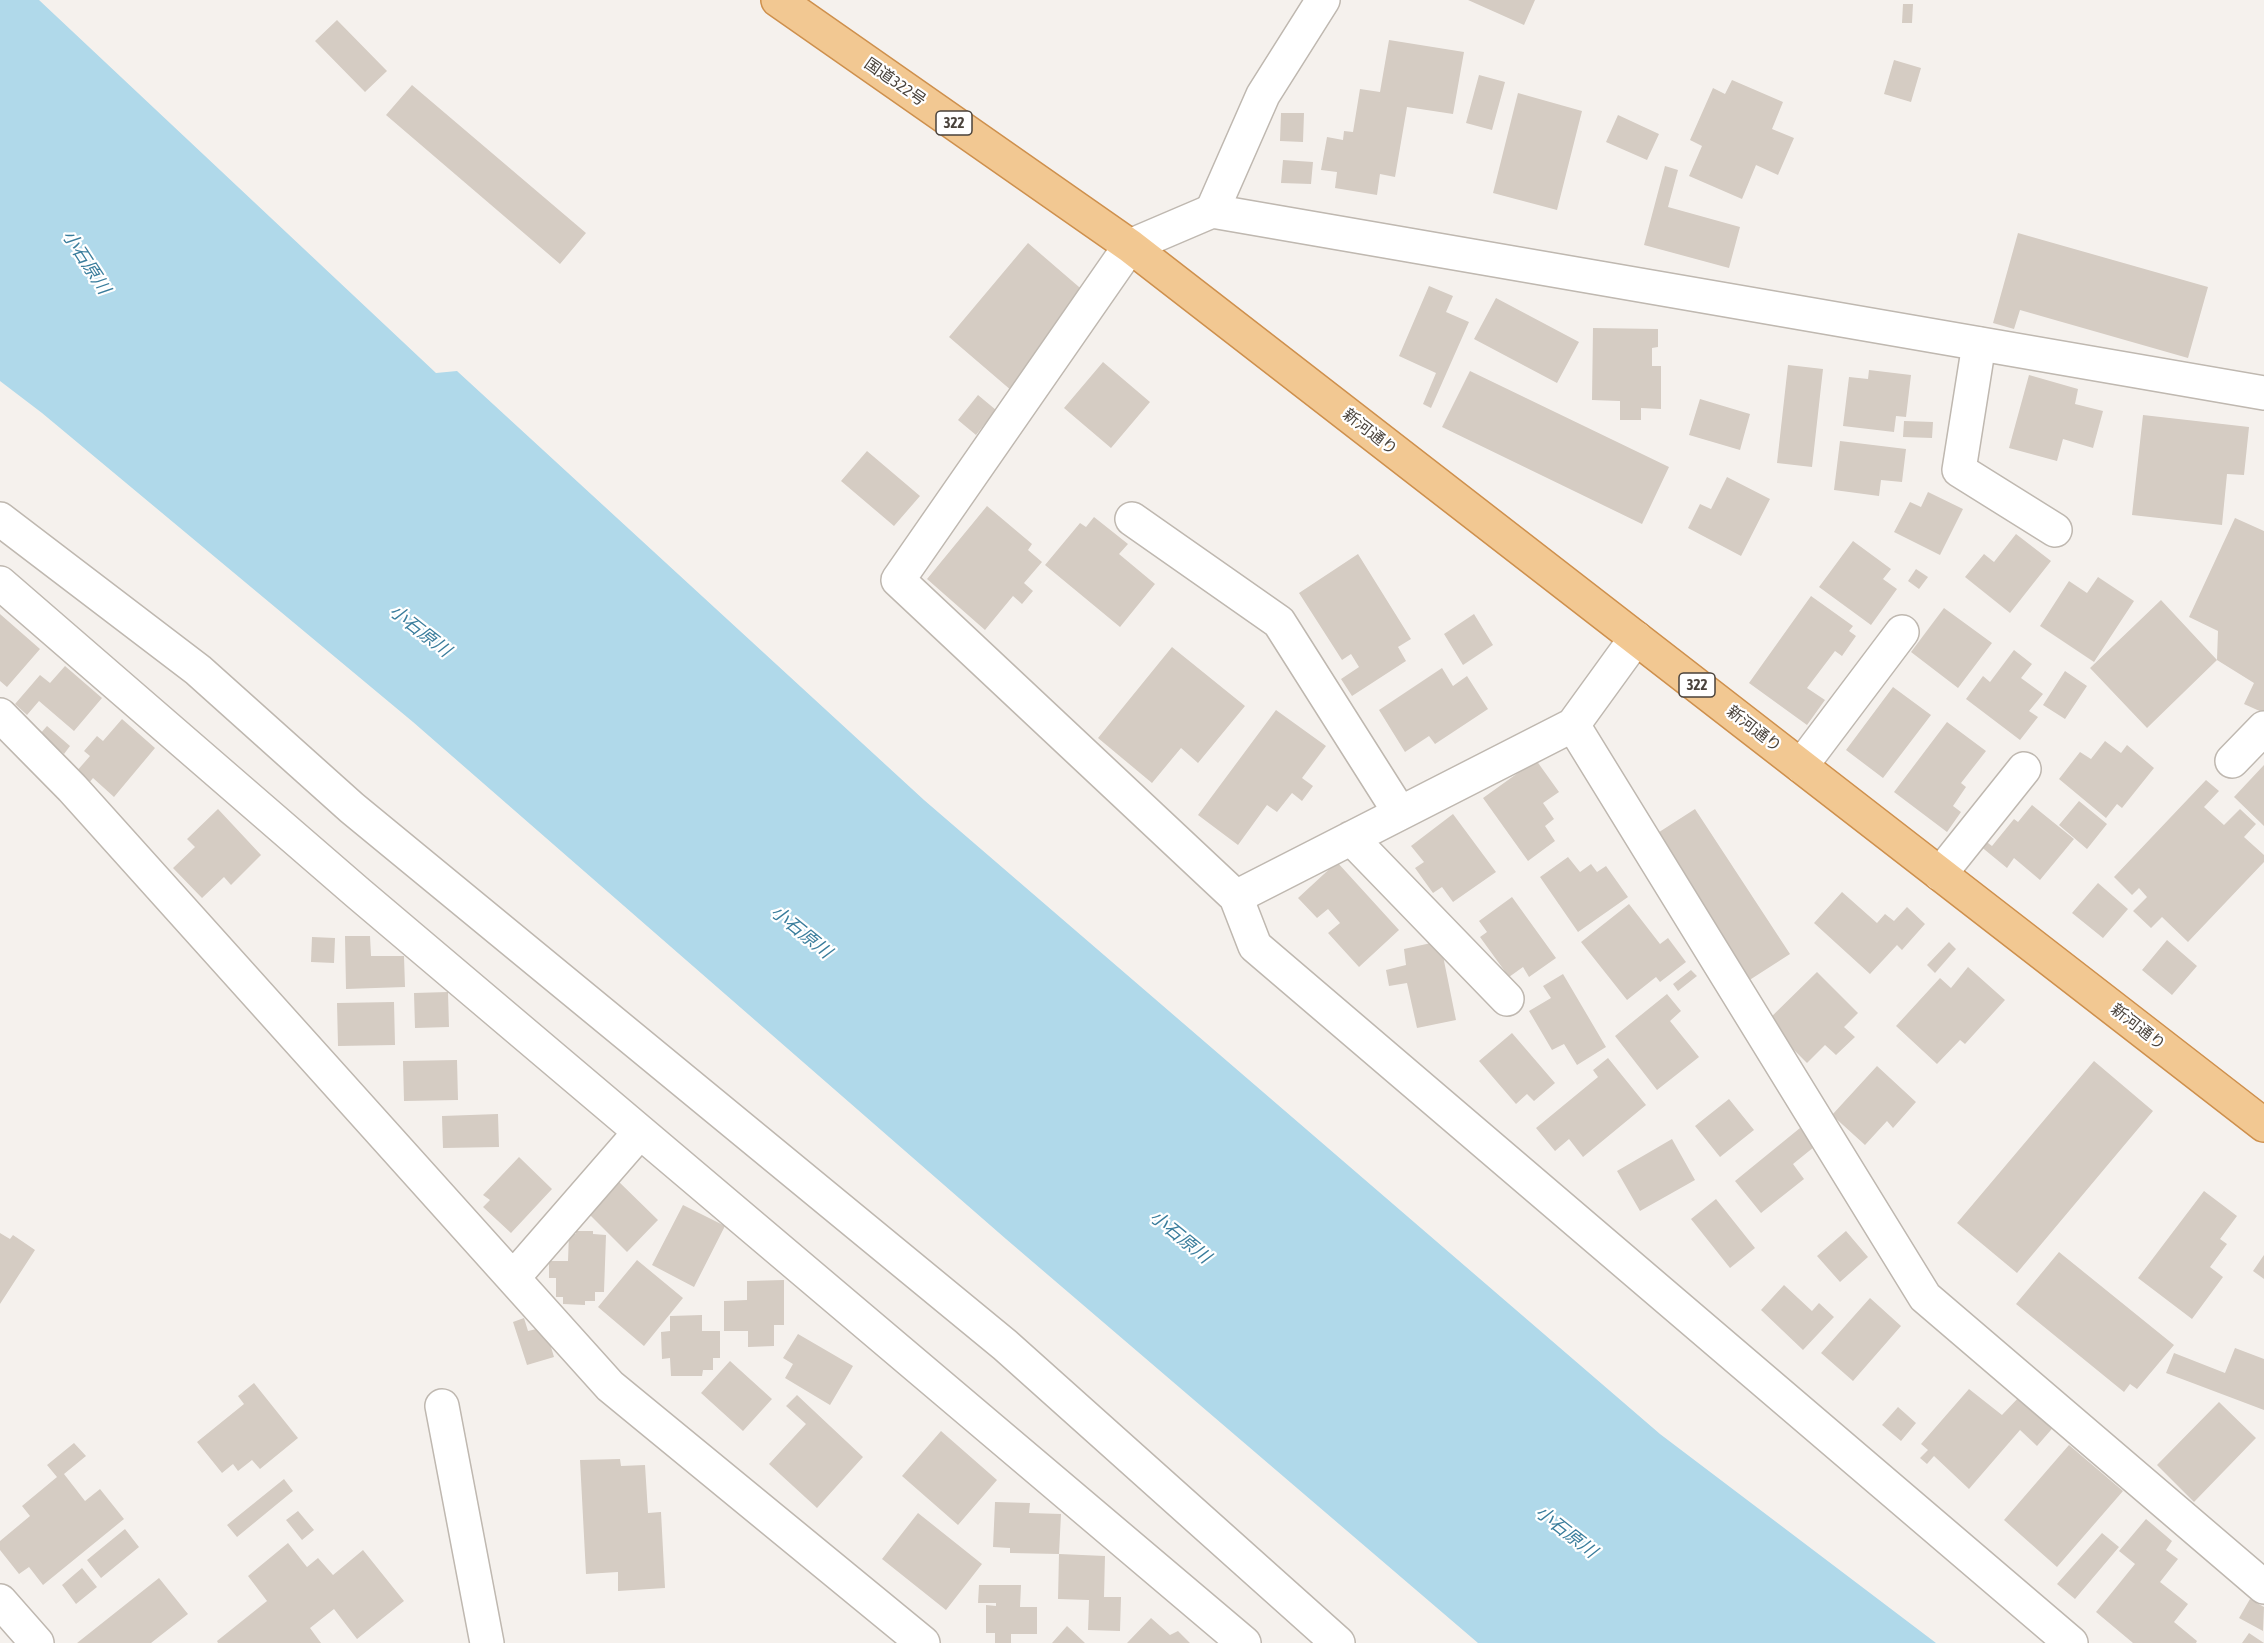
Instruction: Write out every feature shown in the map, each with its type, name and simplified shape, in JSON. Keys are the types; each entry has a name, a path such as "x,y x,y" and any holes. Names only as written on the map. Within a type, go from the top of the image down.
{"highway":[{"name":"国道322号","path":"778,0 1130,246"},
{"name":"新河通り","path":"1130,246 2264,1125"}],"street":[{"path":"1212,211 1263,95 1323,0"},
{"path":"2071,1643 1255,946 1236,897 898,580 1130,246 1212,211 2264,393"},
{"path":"1979,344 1959,470 2055,530"},
{"path":"0,519 198,670 352,808 1005,1345 1338,1643"},
{"path":"1132,519 1279,622 1400,813"},
{"path":"0,583 367,901 1244,1643"},
{"path":"1801,766 1902,632"},
{"path":"1236,897 1573,725 1635,638"},
{"path":"0,715 80,797 610,1386 923,1643"},
{"path":"1573,725 1925,1297 2264,1587"},
{"path":"2232,761 2264,728"},
{"path":"1940,874 2024,769"},
{"path":"1351,838 1507,999"},
{"path":"513,1278 640,1132"},
{"path":"442,1406 488,1643"},
{"path":"0,1601 37,1643"}],"water":[{"name":"小石原川","path":"0,0 39,0 436,373 457,371 924,800 1660,1434 1936,1643 1478,1643 1006,1239 413,722 42,413 0,381"}],"building":[{"path":"1468,0 1535,0 1524,25"},
{"path":"1903,4 1913,4 1912,23 1902,23"},
{"path":"337,20 387,71 365,92 315,41"},
{"path":"1389,40 1464,52 1453,114 1407,107 1395,177 1380,174 1377,195 1335,188 1337,172 1321,170 1327,137 1343,140 1344,131 1353,132 1360,89 1380,92"},
{"path":"1894,60 1921,68 1911,102 1884,94"},
{"path":"1479,75 1505,82 1492,130 1466,123"},
{"path":"1732,80 1783,102 1772,129 1794,138 1778,175 1756,165 1742,199 1689,176 1702,146 1690,140 1713,88 1725,94"},
{"path":"412,85 586,233 560,264 386,115"},
{"path":"1518,93 1582,111 1557,210 1493,193"},
{"path":"1281,113 1304,113 1303,142 1280,141"},
{"path":"1618,115 1659,134 1647,160 1606,142"},
{"path":"1283,160 1313,162 1311,184 1281,183"},
{"path":"1665,166 1678,170 1668,207 1740,227 1729,268 1644,245"},
{"path":"2018,233 2208,287 2188,358 2020,310 2014,329 1993,323"},
{"path":"1028,243 1086,293 1026,366 1030,369 1012,391 949,337"},
{"path":"1429,286 1453,296 1446,312 1469,322 1431,408 1423,404 1436,373 1399,356"},
{"path":"1496,298 1579,342 1557,383 1474,339"},
{"path":"1593,328 1658,329 1658,347 1652,348 1652,366 1661,366 1661,409 1641,408 1641,420 1620,420 1620,401 1592,400"},
{"path":"1103,362 1150,402 1111,448 1064,408"},
{"path":"1788,365 1823,369 1812,467 1777,463"},
{"path":"1869,370 1911,375 1906,417 1896,416 1894,432 1843,426 1849,377 1868,379"},
{"path":"1470,371 1669,467 1642,524 1442,427"},
{"path":"2029,375 2078,389 2075,404 2103,411 2093,448 2063,439 2057,461 2009,448"},
{"path":"978,395 996,410 976,435 958,420"},
{"path":"1700,399 1750,414 1740,450 1689,435"},
{"path":"2143,415 2249,427 2244,475 2227,474 2222,525 2132,515"},
{"path":"1904,421 1933,422 1932,438 1903,437"},
{"path":"1840,441 1906,449 1902,482 1881,480 1879,496 1834,490"},
{"path":"867,451 920,496 894,526 841,481"},
{"path":"1727,477 1770,499 1741,556 1688,528 1700,504 1711,509"},
{"path":"1928,492 1963,509 1940,555 1894,532 1910,502 1921,507"},
{"path":"987,506 1032,544 1028,550 1042,562 1024,583 1033,591 1022,604 1013,596 985,630 927,579"},
{"path":"1094,517 1128,544 1119,554 1155,584 1120,627 1045,565 1080,523 1086,527"},
{"path":"2235,518 2264,531 2264,713 2244,704 2254,683 2217,660 2218,631 2189,617"},
{"path":"2016,534 2051,561 2010,613 1965,577 1984,554 1994,562"},
{"path":"1853,541 1891,569 1883,579 1897,589 1871,625 1819,587"},
{"path":"1358,554 1411,639 1398,647 1406,661 1352,696 1341,679 1359,667 1351,654 1342,660 1299,593"},
{"path":"1916,569 1928,577 1919,589 1908,581"},
{"path":"2098,577 2134,601 2094,662 2040,626 2069,581 2087,593"},
{"path":"1811,596 1853,626 1849,631 1856,636 1842,656 1835,651 1807,688 1825,700 1807,725 1749,683"},
{"path":"2161,600 2217,660 2147,728 2090,668"},
{"path":"1944,608 1992,643 1958,688 1911,652"},
{"path":"0,614 40,649 7,687 0,681"},
{"path":"1474,614 1493,645 1463,665 1444,634"},
{"path":"1172,647 1245,706 1198,763 1181,748 1152,783 1098,738"},
{"path":"2014,650 2032,664 2021,678 2043,694 2029,711 2038,717 2020,740 1966,699 1983,676 1990,682"},
{"path":"65,666 102,698 74,731 39,701 27,715 15,704 40,675 50,683"},
{"path":"1442,668 1453,686 1467,676 1488,709 1435,744 1429,736 1405,752 1379,710"},
{"path":"2065,671 2087,686 2065,719 2043,705"},
{"path":"1893,687 1931,715 1883,778 1846,750"},
{"path":"1276,710 1326,746 1302,778 1313,786 1302,801 1292,793 1277,812 1267,805 1238,845 1198,815"},
{"path":"122,719 155,748 114,797 93,778 89,783 76,772 90,756 84,751 97,736 103,741"},
{"path":"1947,722 1986,751 1961,783 1966,787 1953,806 1961,812 1947,832 1894,792"},
{"path":"47,726 70,746 64,754 40,734"},
{"path":"2105,741 2121,753 2127,745 2154,768 2122,808 2117,804 2106,818 2059,779 2080,752 2091,759"},
{"path":"1536,760 1559,792 1543,803 1554,819 1545,826 1555,841 1528,861 1483,798"},
{"path":"2264,765 2264,826 2234,797"},
{"path":"2206,780 2219,791 2204,807 2224,825 2240,809 2256,824 2244,837 2264,855 2264,862 2188,942 2162,917 2151,928 2133,911 2147,897 2139,888 2132,895 2114,877"},
{"path":"2079,801 2107,824 2087,849 2059,825"},
{"path":"2032,805 2074,839 2040,880 2014,858 2007,868 1979,845 1984,840 1992,846 2014,819 2018,822"},
{"path":"218,809 261,855 231,885 224,877 202,898 173,868 195,847 187,839"},
{"path":"1695,809 1790,954 1748,981 1653,836"},
{"path":"1453,814 1496,872 1453,902 1442,887 1433,893 1415,868 1424,862 1411,846"},
{"path":"1568,857 1580,872 1591,864 1597,872 1606,866 1628,897 1578,932 1540,877"},
{"path":"1337,862 1399,930 1359,967 1328,933 1340,923 1328,909 1317,918 1298,898"},
{"path":"2098,883 2128,909 2103,938 2072,913"},
{"path":"1842,892 1877,923 1885,914 1894,921 1907,907 1925,924 1902,950 1897,945 1870,974 1814,923"},
{"path":"1512,897 1556,958 1529,977 1523,967 1509,977 1480,937 1487,932 1479,921"},
{"path":"1629,904 1660,944 1668,938 1686,962 1660,982 1656,977 1627,1000 1581,942"},
{"path":"345,936 370,936 371,956 404,956 405,987 346,989"},
{"path":"312,937 335,938 334,963 311,962"},
{"path":"2167,940 2197,966 2172,995 2142,970"},
{"path":"1440,941 1456,1020 1417,1028 1407,983 1389,986 1386,970 1406,965 1404,949"},
{"path":"1949,942 1956,949 1935,973 1927,965"},
{"path":"1968,967 2005,1000 1965,1044 1960,1040 1937,1064 1896,1026 1940,978 1951,988"},
{"path":"1691,970 1697,976 1678,991 1673,984"},
{"path":"1817,972 1858,1013 1844,1027 1855,1037 1836,1055 1825,1045 1807,1063 1766,1022"},
{"path":"1563,974 1606,1047 1577,1065 1564,1044 1552,1050 1529,1011 1551,998 1543,986"},
{"path":"448,992 449,1027 415,1028 414,993"},
{"path":"1667,994 1681,1011 1670,1021 1699,1057 1657,1090 1615,1036"},
{"path":"394,1002 395,1045 338,1046 337,1003"},
{"path":"1512,1033 1555,1083 1534,1101 1527,1094 1516,1104 1479,1061"},
{"path":"1608,1058 1646,1105 1583,1157 1569,1139 1555,1151 1536,1128 1598,1077 1593,1070"},
{"path":"457,1060 458,1100 404,1101 403,1061"},
{"path":"2094,1061 2153,1111 2017,1273 1957,1223"},
{"path":"1877,1066 1916,1102 1893,1128 1887,1121 1865,1145 1832,1115"},
{"path":"1729,1099 1754,1130 1720,1157 1695,1126"},
{"path":"498,1114 499,1147 443,1148 442,1116"},
{"path":"1800,1128 1814,1147 1793,1164 1804,1179 1761,1213 1735,1181"},
{"path":"1672,1139 1695,1180 1640,1211 1617,1171"},
{"path":"519,1157 552,1189 511,1233 483,1207 490,1200 483,1195"},
{"path":"615,1178 658,1220 627,1252 585,1210"},
{"path":"2204,1191 2237,1216 2220,1239 2227,1244 2210,1267 2223,1277 2192,1319 2138,1278"},
{"path":"1716,1199 1755,1248 1730,1268 1691,1219"},
{"path":"683,1205 725,1226 694,1287 652,1265"},
{"path":"576,1231 593,1231 593,1234 606,1235 604,1292 595,1292 595,1301 585,1301 585,1305 563,1304 563,1297 556,1297 556,1278 549,1278 549,1261 568,1261 569,1233 576,1234"},
{"path":"1846,1231 1868,1257 1840,1282 1817,1256"},
{"path":"0,1233 10,1239 13,1235 35,1250 0,1304"},
{"path":"2059,1252 2174,1345 2137,1389 2130,1384 2124,1392 2016,1304"},
{"path":"2264,1255 2264,1279 2253,1271"},
{"path":"637,1260 683,1298 644,1346 598,1307"},
{"path":"784,1280 784,1325 774,1325 774,1346 748,1347 748,1331 724,1331 724,1301 747,1300 747,1281"},
{"path":"1784,1285 1812,1311 1819,1303 1834,1317 1803,1350 1761,1310"},
{"path":"1870,1298 1901,1326 1853,1381 1821,1353"},
{"path":"702,1315 702,1331 720,1331 720,1358 713,1358 713,1370 703,1370 702,1376 671,1376 670,1358 662,1359 661,1332 670,1331 670,1316"},
{"path":"524,1318 528,1331 545,1327 554,1357 527,1365 513,1322"},
{"path":"798,1334 853,1366 830,1405 785,1378 793,1364 783,1358"},
{"path":"2235,1348 2264,1359 2264,1410 2166,1373 2174,1353 2225,1373"},
{"path":"730,1361 772,1399 743,1431 701,1393"},
{"path":"254,1383 298,1438 260,1469 252,1460 238,1471 233,1464 222,1473 197,1442 244,1404 238,1396"},
{"path":"1969,1389 2002,1415 2020,1396 2057,1423 2037,1446 2020,1430 1969,1489 1934,1456 1927,1464 1920,1458 1928,1450 1921,1444"},
{"path":"797,1395 863,1457 817,1508 769,1464 806,1424 786,1406"},
{"path":"2219,1402 2256,1438 2194,1502 2157,1465"},
{"path":"1898,1407 1916,1423 1901,1441 1882,1425"},
{"path":"941,1431 997,1480 958,1525 902,1476"},
{"path":"74,1443 86,1456 64,1474 85,1501 100,1489 124,1519 43,1585 29,1567 19,1574 0,1550 0,1541 30,1516 22,1506 57,1477 47,1465"},
{"path":"2069,1445 2123,1491 2057,1567 2004,1520"},
{"path":"620,1459 621,1466 645,1465 648,1513 661,1512 665,1588 618,1591 618,1572 586,1574 580,1460"},
{"path":"284,1479 293,1491 237,1537 227,1525"},
{"path":"995,1502 1030,1503 1029,1513 1061,1514 1059,1554 1010,1553 1010,1548 993,1547"},
{"path":"298,1511 314,1530 302,1540 286,1520"},
{"path":"918,1513 982,1564 946,1610 882,1559"},
{"path":"2146,1519 2172,1541 2166,1550 2178,1559 2160,1582 2188,1604 2174,1622 2197,1641 2196,1643 2133,1643 2096,1612 2135,1564 2119,1551"},
{"path":"125,1529 139,1547 101,1578 87,1560"},
{"path":"2102,1533 2119,1547 2075,1599 2057,1584"},
{"path":"288,1543 307,1567 318,1558 333,1575 363,1550 404,1601 357,1639 334,1609 310,1628 321,1643 218,1643 217,1641 267,1601 248,1576"},
{"path":"1059,1554 1105,1556 1104,1597 1121,1597 1120,1631 1088,1630 1089,1600 1058,1599"},
{"path":"82,1568 97,1587 76,1604 62,1585"},
{"path":"159,1578 188,1614 151,1643 77,1643"},
{"path":"979,1585 1021,1585 1020,1607 1037,1607 1037,1634 1011,1634 1011,1643 995,1643 995,1633 986,1633 986,1605 996,1606 996,1603 978,1603"},
{"path":"2250,1599 2264,1607 2263,1631 2239,1618"},
{"path":"1151,1618 1170,1635 1178,1631 1190,1643 1127,1643"},
{"path":"1067,1626 1085,1643 1052,1643"},
{"path":"2249,1633 2264,1643 2242,1643"}]}
